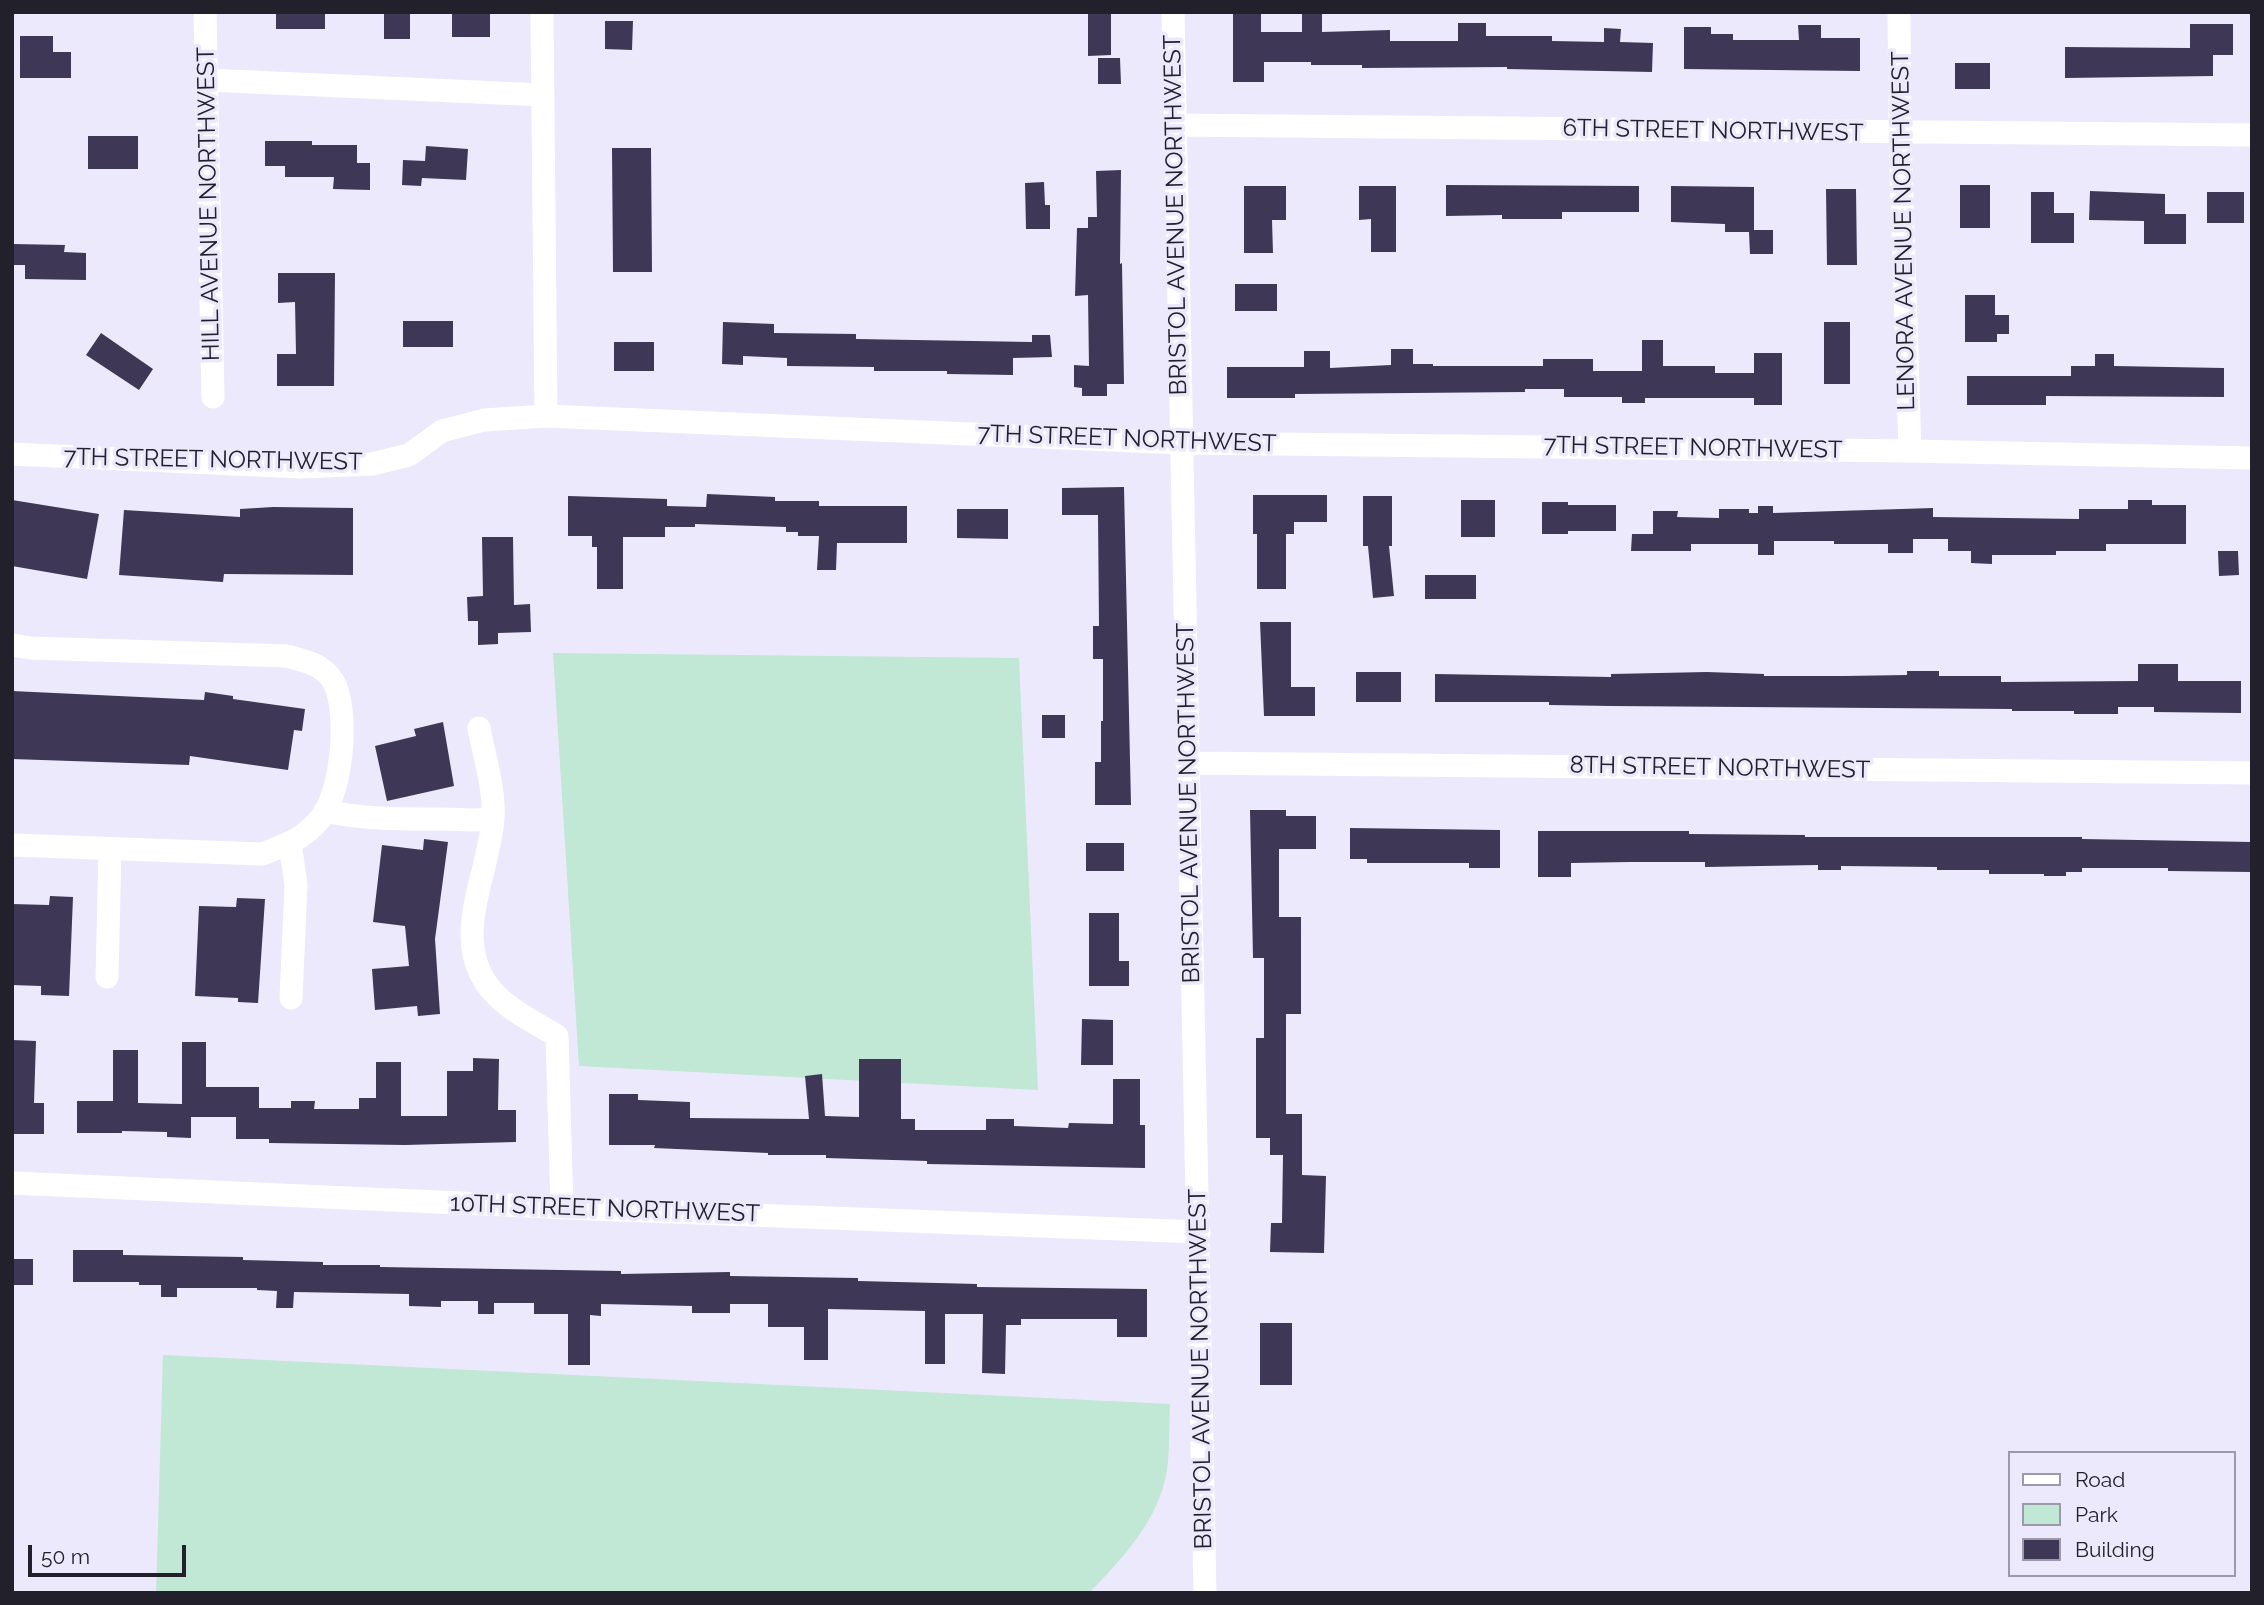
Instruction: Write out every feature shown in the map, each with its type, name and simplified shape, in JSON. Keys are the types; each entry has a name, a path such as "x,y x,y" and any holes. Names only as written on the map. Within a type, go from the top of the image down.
{"street":[{"name":"HILL AVENUE NORTHWEST","path":"205,12 213,397"},
{"path":"542,12 546,416"},
{"name":"BRISTOL AVENUE NORTHWEST","path":"1173,12 1205,1593"},
{"name":"LENORA AVENUE NORTHWEST","path":"1899,12 1910,451"},
{"path":"207,80 542,95"},
{"name":"6TH STREET NORTHWEST","path":"1175,125 1900,134 2252,135"},
{"name":"7TH STREET NORTHWEST","path":"12,454 300,467 372,464 409,455 442,431 484,420 546,416 1181,443 1910,451 2252,458"},
{"path":"12,645 30,649 287,656 318,665 333,681 340,709 342,744 338,784 325,811 300,839 262,855 12,845"},
{"path":"479,728 493,818 471,925 477,969 498,997 557,1036 562,1208"},
{"name":"8TH STREET NORTHWEST","path":"1187,763 2252,773"},
{"path":"325,811 397,821 481,821 493,818"},
{"path":"290,843 296,885 291,998"},
{"path":"107,978 110,849"},
{"name":"10TH STREET NORTHWEST","path":"12,1183 562,1208 1199,1232"}],"green space":[{"path":"553,653 1019,658 1038,1090 579,1066"},
{"path":"163,1355 1170,1404 1168,1462 1163,1488 1148,1522 1127,1552 1089,1593 156,1593"}],"building":[{"path":"276,12 325,12 325,29 276,29"},
{"path":"452,12 490,12 490,37 452,37"},
{"path":"1088,12 1111,12 1111,55 1088,56"},
{"path":"1233,12 1261,12 1261,32 1302,32 1302,12 1322,12 1322,32 1390,30 1390,41 1458,41 1458,23 1486,23 1486,36 1552,36 1552,41 1604,42 1604,28 1621,29 1620,42 1653,43 1652,72 1507,67 1362,68 1362,65 1264,62 1264,82 1233,82"},
{"path":"384,14 410,14 410,39 384,39"},
{"path":"605,21 633,21 632,50 605,49"},
{"path":"2190,24 2233,24 2233,55 2213,55 2213,76 2065,78 2065,47 2190,48"},
{"path":"1798,25 1821,25 1821,38 1860,38 1860,71 1684,69 1684,27 1711,27 1711,34 1733,34 1733,40 1799,40"},
{"path":"20,36 53,36 53,52 71,52 71,78 20,78"},
{"path":"1098,58 1120,58 1121,84 1098,84"},
{"path":"1955,63 1990,63 1990,89 1955,89"},
{"path":"88,136 138,136 138,169 88,169"},
{"path":"265,141 357,145 357,163 370,163 370,190 333,189 334,177 285,177 285,166 265,166"},
{"path":"426,146 468,149 466,180 422,178 421,186 402,185 403,160 425,161"},
{"path":"612,148 651,148 652,272 613,272"},
{"path":"1121,170 1120,264 1122,263 1124,384 1107,384 1107,396 1082,396 1082,388 1074,387 1074,365 1089,366 1088,295 1075,296 1077,228 1088,228 1088,217 1097,217 1096,171"},
{"path":"1044,182 1045,205 1050,205 1050,229 1026,229 1025,183"},
{"path":"1446,185 1639,186 1639,212 1562,212 1562,219 1502,219 1502,215 1446,216"},
{"path":"1960,185 1990,185 1990,228 1960,228"},
{"path":"1244,186 1286,186 1286,220 1272,220 1273,253 1244,253"},
{"path":"1359,186 1396,186 1396,252 1371,252 1371,219 1359,220"},
{"path":"1671,186 1754,187 1754,230 1773,230 1773,254 1750,254 1749,232 1725,232 1725,224 1671,222"},
{"path":"1826,189 1856,189 1857,265 1827,265"},
{"path":"2090,191 2165,194 2165,214 2186,214 2186,244 2144,244 2144,221 2089,220"},
{"path":"2031,192 2054,192 2054,213 2074,213 2074,243 2031,243"},
{"path":"2207,192 2244,192 2244,223 2207,223"},
{"path":"13,244 65,245 64,252 86,253 86,280 25,279 25,265 12,265"},
{"path":"278,273 335,273 334,386 277,386 277,354 296,354 295,302 278,303"},
{"path":"1235,284 1277,284 1277,311 1235,311"},
{"path":"1965,295 1995,295 1995,315 2009,315 2009,334 1997,334 1997,342 1965,342"},
{"path":"403,321 453,321 453,347 403,347"},
{"path":"723,322 774,324 774,333 856,334 856,339 1032,342 1032,335 1050,335 1052,357 1013,358 1013,375 874,371 874,367 787,366 787,358 743,356 743,365 722,364"},
{"path":"1824,322 1850,322 1850,384 1824,384"},
{"path":"101,333 153,369 139,390 86,355"},
{"path":"1642,340 1663,340 1663,366 1715,366 1715,373 1754,373 1754,353 1782,353 1782,405 1754,405 1754,398 1645,398 1645,403 1622,403 1622,397 1564,397 1564,389 1525,389 1525,392 1295,394 1295,398 1227,398 1227,367 1304,367 1304,351 1330,351 1330,368 1391,365 1391,349 1413,349 1413,364 1433,366 1543,366 1543,359 1593,359 1593,371 1642,371"},
{"path":"614,342 654,342 654,371 614,371"},
{"path":"2095,354 2114,354 2114,366 2224,368 2224,397 2046,396 2046,405 1967,405 1967,376 2071,376 2071,366 2095,366"},
{"path":"1124,487 1131,805 1095,805 1095,762 1101,762 1103,721 1103,659 1093,659 1093,626 1099,626 1098,515 1062,515 1062,488"},
{"path":"707,494 775,497 775,501 819,501 819,506 907,506 907,543 837,543 836,570 817,570 819,536 798,536 798,532 786,532 786,527 695,524 695,527 665,527 665,537 623,537 623,589 597,589 597,547 592,547 592,536 568,536 568,496 667,499 667,506 706,507"},
{"path":"1253,495 1327,495 1327,522 1294,522 1294,534 1286,534 1286,589 1257,589 1257,534 1253,534"},
{"path":"1363,496 1392,496 1392,546 1389,546 1394,596 1373,598 1368,546 1363,546"},
{"path":"12,500 99,514 87,579 12,566"},
{"path":"1461,500 1495,500 1495,537 1461,537"},
{"path":"2128,500 2152,500 2152,505 2186,505 2186,544 2106,544 2106,551 2056,551 2056,555 1992,555 1992,564 1971,563 1971,551 1948,551 1948,539 1913,539 1913,553 1888,553 1888,544 1834,544 1834,541 1774,541 1774,555 1758,555 1758,544 1691,544 1691,551 1631,551 1632,534 1653,534 1653,511 1678,511 1677,517 1719,518 1719,509 1749,509 1749,513 1758,513 1758,506 1773,506 1773,513 1933,508 1933,517 2079,519 2079,509 2128,509"},
{"path":"1542,502 1616,505 1616,531 1542,534"},
{"path":"353,508 353,575 224,574 223,582 119,575 124,510 240,517 240,509"},
{"path":"957,509 1008,509 1008,539 957,538"},
{"path":"482,537 513,537 514,605 530,604 531,632 498,633 498,644 478,645 478,621 468,621 467,597 483,596"},
{"path":"2218,551 2238,551 2239,575 2219,576"},
{"path":"1425,575 1476,575 1476,599 1425,599"},
{"path":"1260,622 1291,622 1291,687 1315,687 1315,716 1264,716"},
{"path":"2138,664 2178,664 2178,681 2241,681 2241,713 2154,712 2154,707 2118,707 2118,714 2074,714 2074,711 2012,709 1435,702 1435,674 1611,677 1611,674 1707,672 1764,676 1844,676 1907,675 1907,671 1939,671 1939,676 2001,676 2001,682 2138,681"},
{"path":"1356,672 1401,672 1401,702 1356,702"},
{"path":"12,691 204,700 205,692 233,696 233,699 305,709 302,731 294,730 288,770 190,756 189,765 12,759"},
{"path":"1042,715 1065,715 1065,738 1042,738"},
{"path":"443,722 454,786 387,801 375,746 416,736 414,729"},
{"path":"1250,810 1286,810 1286,816 1316,816 1316,849 1279,849 1279,917 1301,917 1301,1014 1286,1014 1286,1114 1302,1114 1302,1175 1326,1176 1324,1253 1270,1252 1271,1223 1282,1223 1283,1155 1270,1155 1270,1138 1256,1138 1256,1038 1264,1038 1264,958 1253,958"},
{"path":"1350,828 1500,830 1500,868 1469,868 1469,863 1367,863 1367,859 1350,859"},
{"path":"1538,831 1689,831 1689,834 1805,837 2082,837 2252,842 2252,872 2082,868 2082,872 2066,872 2066,876 2044,876 1989,874 1989,870 1937,870 1937,867 1841,866 1841,870 1818,870 1818,865 1705,867 1705,862 1630,862 1571,863 1571,877 1538,877"},
{"path":"424,839 448,842 435,939 440,1014 418,1016 417,1006 375,1010 372,969 409,966 405,926 373,922 382,845 423,850"},
{"path":"1086,843 1124,843 1124,871 1086,871"},
{"path":"50,896 73,897 69,996 41,995 41,986 12,985 12,904 49,905"},
{"path":"237,898 265,899 258,1003 238,1002 238,998 195,996 199,906 236,907"},
{"path":"1089,913 1119,913 1119,961 1129,961 1129,986 1089,986"},
{"path":"1082,1019 1113,1020 1113,1065 1081,1065"},
{"path":"12,1040 36,1041 34,1103 44,1103 44,1134 12,1134"},
{"path":"182,1042 206,1042 206,1087 259,1087 259,1108 291,1108 291,1101 315,1101 314,1109 359,1109 359,1098 376,1098 376,1062 401,1062 401,1116 447,1116 447,1071 473,1071 473,1058 499,1059 498,1110 516,1110 516,1142 405,1145 269,1143 269,1139 236,1139 236,1117 191,1117 191,1138 167,1137 167,1132 77,1133 77,1101 113,1101 113,1050 138,1050 138,1103 182,1104"},
{"path":"859,1059 901,1059 901,1119 915,1119 915,1130 986,1130 986,1119 1014,1119 1014,1126 1068,1128 1069,1123 1113,1124 1113,1079 1140,1079 1140,1125 1145,1125 1145,1168 927,1164 927,1161 826,1158 826,1155 768,1155 654,1148 655,1145 609,1145 609,1094 638,1094 638,1100 690,1102 690,1118 809,1119 805,1076 822,1074 825,1116 859,1117"},
{"path":"73,1250 123,1250 123,1255 243,1257 243,1260 323,1262 323,1265 621,1271 621,1274 730,1272 730,1276 858,1278 858,1281 977,1284 977,1287 1147,1289 1147,1337 1117,1337 1117,1319 1021,1319 1021,1325 1006,1325 1005,1374 982,1373 983,1314 945,1314 945,1364 925,1364 925,1311 828,1309 828,1360 804,1360 804,1327 768,1327 768,1304 730,1304 730,1313 692,1313 692,1306 601,1304 601,1316 590,1315 590,1365 568,1365 568,1314 534,1314 534,1303 494,1303 494,1314 478,1314 478,1301 441,1301 441,1307 409,1306 409,1294 294,1292 293,1308 276,1308 277,1291 257,1288 177,1288 177,1297 161,1297 161,1285 139,1285 139,1282 73,1282"},
{"path":"12,1259 33,1259 33,1285 12,1285"},
{"path":"1260,1323 1292,1323 1292,1385 1260,1385"}]}
